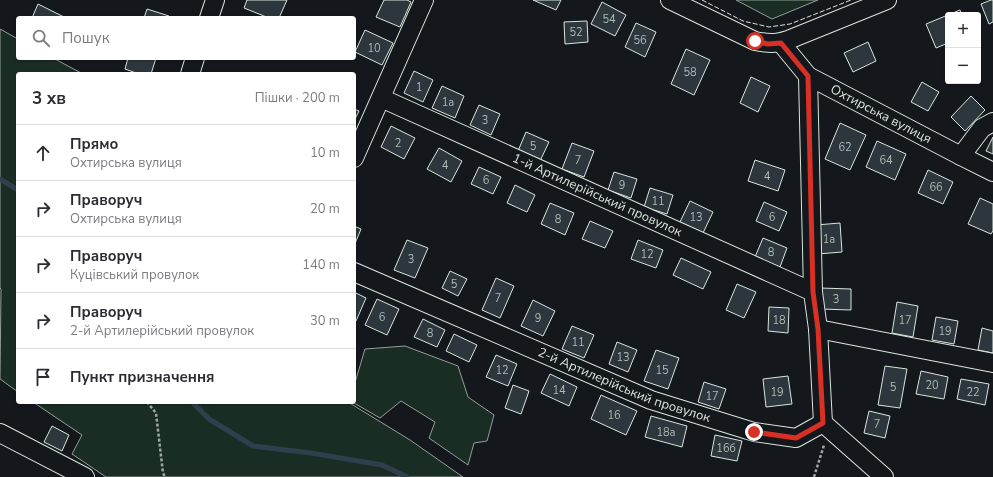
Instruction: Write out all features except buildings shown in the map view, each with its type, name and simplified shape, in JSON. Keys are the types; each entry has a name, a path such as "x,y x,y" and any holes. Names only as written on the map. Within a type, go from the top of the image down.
{"street":[{"path":"210,16 215,0"},
{"path":"356,154 424,0"},
{"path":"670,0 755,41 768,44 781,43 887,0"},
{"name":"Охтирська вулиця","path":"781,43 808,76 993,172"},
{"path":"191,72 194,60"},
{"path":"808,76 813,292 818,329 823,423 884,477"},
{"name":"1-й Артилерійський провулок","path":"381,98 813,292"},
{"path":"961,156 982,128 993,122"},
{"name":"2-й Артилерійський провулок","path":"356,273 651,400 754,432 796,438 823,423"},
{"path":"818,329 993,363"},
{"path":"0,433 85,477"}],"path":[{"path":"149,404 156,413 163,473 165,477"},
{"path":"814,477 826,439 823,423"}],"green space":[{"path":"736,0 818,0 772,19"},
{"path":"0,29 16,38 16,60 57,60 79,72 16,72 16,391 0,379"},
{"path":"405,346 458,366 468,397 494,415 487,441 474,443 468,465 429,438 435,422 401,401 380,418 356,404 356,379 365,349"},
{"path":"36,404 351,404 410,440 463,477 106,477 72,454 82,435"}],"waterway":[{"path":"0,179 16,189"},
{"path":"194,404 209,419 253,446 311,453 382,465 407,477"}],"fence":[{"path":"702,0 743,21 769,27 790,24 851,0"}],"route":[{"path":"754,432 796,438 823,423 818,329 813,292 808,76 781,43 768,44 755,41"}]}
